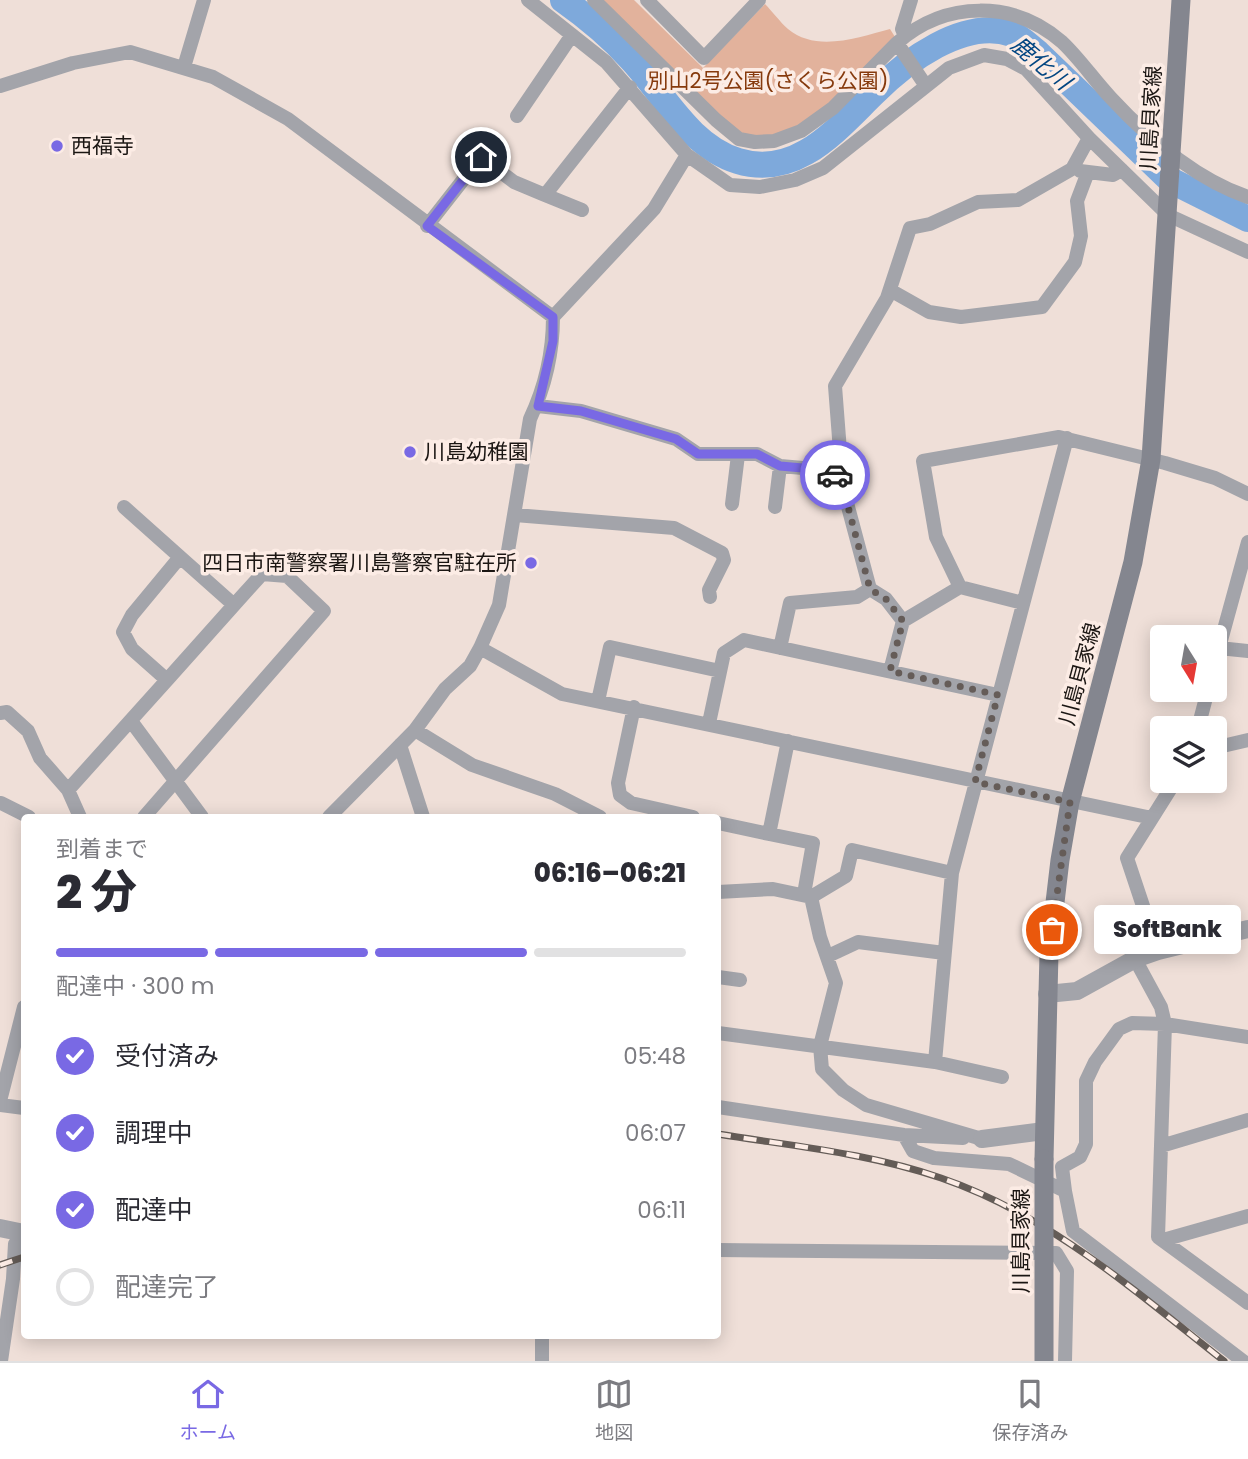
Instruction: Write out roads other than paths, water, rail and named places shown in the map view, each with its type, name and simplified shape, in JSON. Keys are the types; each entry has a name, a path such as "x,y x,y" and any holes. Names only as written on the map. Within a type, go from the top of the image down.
{"main road":[{"name":"川島貝家線","path":"1044,1361 1047,994 1058,873 1070,802 1133,562 1151,459 1181,0"}],"street":[{"path":"184,67 204,0"},
{"path":"527,0 606,61 687,155 730,185 760,187 795,180 823,168 923,82 966,60 984,55 1007,59 1026,69 1089,138 1168,215 1248,252"},
{"path":"594,0 716,120 739,139 755,142 774,141 802,131 833,108 901,42 935,16 974,5 1004,8 1027,16 1062,41 1112,100 1172,155 1224,189 1248,197"},
{"path":"646,0 704,58 759,0"},
{"path":"911,0 901,42 923,82"},
{"path":"517,116 572,34"},
{"path":"0,86 73,63 131,52 184,67 232,85 288,119 427,226 553,317"},
{"path":"545,195 630,87"},
{"path":"538,406 581,411 676,439 698,454 762,456 780,466 825,470 831,466 840,446 835,386 890,290 910,228 930,224 978,202 1017,200 1072,169 1089,138"},
{"path":"333,814 415,730 445,689 470,666 480,648 499,605 530,419 538,406 553,341 553,317 646,219 687,155"},
{"path":"427,226 481,157 514,182 582,211"},
{"path":"1072,169 1113,175 1122,170"},
{"path":"890,290 929,312 961,317 1042,307 1075,262 1082,236 1077,201 1088,172"},
{"path":"935,1062 952,873 1067,438"},
{"path":"960,587 936,537 921,458 1067,438 1215,478 1248,494"},
{"path":"732,505 738,455"},
{"path":"775,507 780,466"},
{"path":"831,466 847,503 870,589 886,599 903,621"},
{"path":"124,507 234,605"},
{"path":"515,515 674,528 722,554 724,560 709,590 710,597"},
{"path":"1226,625 1245,563 1248,542"},
{"path":"167,680 132,649 123,632 132,615 180,557"},
{"path":"68,790 262,574 287,576 324,611 147,814"},
{"path":"890,671 903,621 960,587 1023,603"},
{"path":"780,648 790,603 857,597 870,589"},
{"path":"709,723 724,653 744,640 998,695"},
{"path":"598,701 610,646 720,671"},
{"path":"480,648 562,694 1152,818"},
{"path":"1227,649 1248,651"},
{"path":"634,707 618,783 620,795 631,803 680,814"},
{"path":"0,713 7,712 28,731 40,758 68,790 79,814"},
{"path":"131,721 199,814"},
{"path":"415,730 472,765 555,794 594,814"},
{"path":"1227,745 1248,740"},
{"path":"769,834 788,741"},
{"path":"400,745 422,814"},
{"path":"1158,951 1128,858 1168,793"},
{"path":"1,803 23,814"},
{"path":"721,824 813,843 807,896 835,973 836,990 820,1046 822,1069 866,1105 982,1139"},
{"path":"721,892 773,889 807,896 846,876 852,850 952,873"},
{"path":"1047,994 1077,991 1135,959 1158,951 1248,929"},
{"path":"828,956 858,942 944,953"},
{"path":"1135,959 1161,1007 1165,1024 1158,1237 1248,1303"},
{"path":"721,978 740,980"},
{"path":"21,1019 0,1103 21,1107"},
{"path":"1243,1361 1073,1231 1062,1167 1080,1157 1086,1144 1086,1081 1095,1062 1119,1029 1132,1023 1165,1024 1248,1037"},
{"path":"721,1033 935,1062 1002,1077"},
{"path":"721,1107 904,1135 982,1139 1044,1131"},
{"path":"1161,1146 1248,1120"},
{"path":"904,1135 913,1151 934,1158 1009,1164 1065,1191"},
{"path":"1163,1240 1248,1216"},
{"path":"0,1228 21,1232"},
{"path":"1,1361 3,1324 19,1277 15,1244 21,1236"},
{"path":"721,1250 1056,1253 1067,1271 1065,1361"},
{"path":"542,1339 542,1361"}],"waterway":[{"name":"鹿化川","path":"563,0 623,51 678,118 705,144 738,161 759,165 778,163 813,148 901,69 937,46 955,37 975,32 994,30 1012,34 1038,53 1170,180 1248,219"}],"railway":[{"path":"721,1134 886,1162 941,1178 981,1194 1018,1212 1090,1257 1224,1361"},
{"path":"0,1265 21,1258"}],"place":[{"name":"西福寺","path":"57,146"},
{"name":"川島幼稚園","path":"410,452"},
{"name":"四日市南警察署川島警察官駐在所","path":"531,563"},
{"name":"SoftBank","path":"1052,930"}],"park label":[{"name":"別山2号公園(さくら公園)","path":"768,81"}]}
